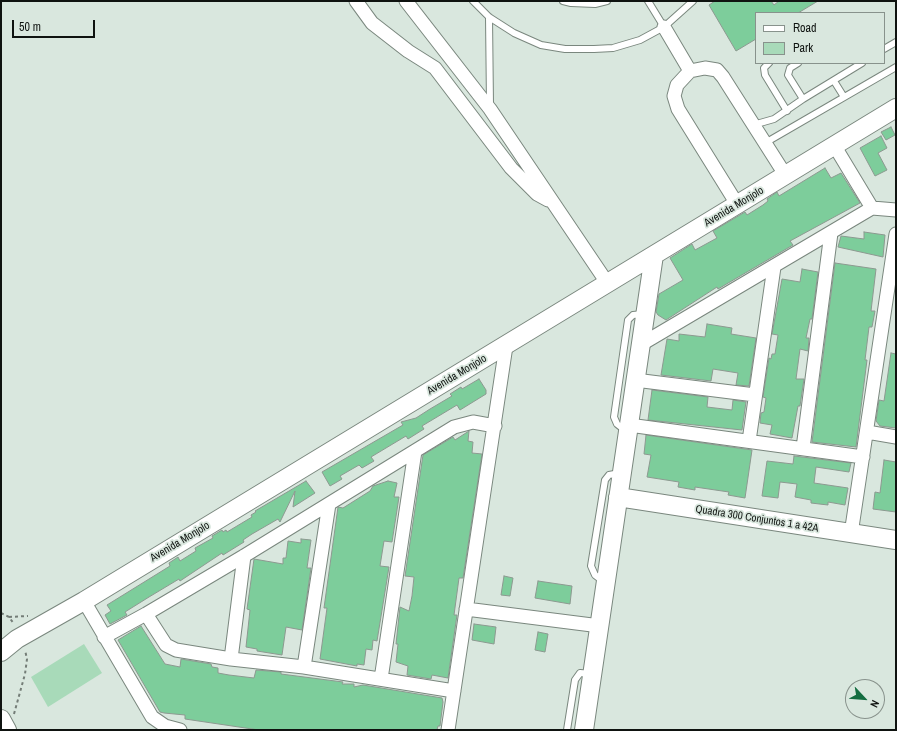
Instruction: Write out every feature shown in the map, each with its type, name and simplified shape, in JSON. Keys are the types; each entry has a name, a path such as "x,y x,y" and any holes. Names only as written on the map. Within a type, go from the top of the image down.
{"street":[{"path":"356,1 372,23 408,51 435,68 512,168 537,194 551,202"},
{"path":"406,1 490,109 551,202 608,284"},
{"path":"664,27 690,71"},
{"path":"737,204 678,109 674,96 677,85 690,71 705,68 717,70 723,77 786,176"},
{"name":"Avenida Monjolo","path":"1,652 13,638 84,601 896,108"},
{"path":"834,145 872,208"},
{"path":"640,345 872,208 896,210"},
{"path":"803,448 831,233"},
{"path":"851,534 896,234"},
{"path":"584,730 654,255"},
{"path":"749,441 754,396 774,267"},
{"path":"448,730 506,346"},
{"path":"635,380 754,396"},
{"path":"104,637 244,556 454,427 473,422 495,426"},
{"path":"628,429 749,441 863,457"},
{"path":"867,432 896,437"},
{"path":"381,679 414,451"},
{"name":"Quadra 300 Conjuntos 1 a 42A","path":"618,497 896,540"},
{"path":"304,668 329,504"},
{"path":"231,659 244,556"},
{"path":"84,601 152,717 165,726 180,730"},
{"path":"466,609 600,626"},
{"path":"146,614 166,645 171,648 231,659 381,679 454,691"}],"lane":[{"path":"473,1 489,17 514,33 541,45 566,49 613,48 640,40 664,27 693,1"},
{"path":"563,1 571,3 595,4 607,1"},
{"path":"648,1 664,27"},
{"path":"489,17 490,109"},
{"path":"885,48 896,42"},
{"path":"768,64 764,68 765,75 787,111"},
{"path":"796,64 790,68 788,75 803,99"},
{"path":"753,124 774,119 803,99 860,64"},
{"path":"765,143 896,67"},
{"path":"834,80 844,97"},
{"path":"628,429 616,424 614,417 628,320 633,315 645,314"},
{"path":"606,584 595,575 591,566 605,480 610,475 622,473"},
{"path":"567,730 575,680 580,674 593,674"}],"path":[{"path":"1,613 9,617 13,638 27,659 25,674 14,716 4,725"}],"green space":[{"path":"84,644 102,673 48,707 31,677"}],"building":[{"path":"715,1 771,1 774,5 779,1 818,1 800,12 755,12 755,40 736,51 709,5"},
{"path":"891,127 895,135 886,140 881,132"},
{"path":"881,136 887,148 878,153 887,170 875,176 860,148"},
{"path":"825,168 831,178 841,173 860,203 790,241 793,245 718,289 717,287 666,320 658,315 656,312 659,294 683,280 670,258 692,244 695,250 717,238 713,231 745,212 747,215 763,205 768,201 767,199 777,192 779,196"},
{"path":"864,232 885,235 883,257 838,247 841,236 864,239"},
{"path":"835,263 876,269 871,311 875,311 872,327 869,327 865,360 867,360 856,447 812,442"},
{"path":"802,269 818,272 812,319 810,319 806,338 809,338 808,351 800,349 796,379 804,379 800,406 798,406 792,438 770,434 772,425 760,423 761,413 764,412 766,398 763,397 769,358 771,359 772,354 775,354 778,335 772,334 782,279 800,282"},
{"path":"707,324 732,328 731,334 756,338 749,386 736,385 738,373 713,369 711,381 661,375 667,339 679,341 679,334 705,337"},
{"path":"891,353 896,354 896,428 880,426 876,421 879,400 884,401"},
{"path":"479,379 486,390 486,394 460,410 457,405 422,426 424,429 408,439 406,436 371,457 374,461 362,468 359,465 340,476 342,479 330,486 322,472 403,425 401,422 416,418 452,396 450,394 461,387 462,389"},
{"path":"652,390 708,397 707,407 732,410 733,400 746,402 742,430 648,420"},
{"path":"469,431 468,441 473,442 472,453 482,454 463,578 459,578 454,615 457,615 448,678 432,675 431,679 407,675 408,666 396,662 398,644 396,644 400,607 409,611 412,596 414,577 405,576 423,455 453,437 455,440"},
{"path":"646,435 752,450 745,498 728,495 729,492 695,487 695,490 678,487 679,482 647,477 651,455 644,454"},
{"path":"794,456 851,463 849,472 816,467 814,483 848,488 845,505 828,502 828,505 811,503 811,500 795,497 797,484 780,482 778,498 762,496 767,461 793,464"},
{"path":"884,460 896,462 896,512 873,509 875,492 880,493"},
{"path":"306,481 315,493 293,507 295,491 280,522 278,519 252,534 243,540 244,542 223,555 222,553 180,581 179,579 149,597 125,612 127,615 110,624 105,615 111,611 107,605 170,566 169,563 178,557 180,561 196,551 195,548 213,538 212,536 222,530 223,532 226,530 227,532 252,517 251,515 256,512 255,511"},
{"path":"388,481 397,483 394,497 399,497 392,542 384,541 380,566 389,567 377,641 373,640 372,650 366,649 364,665 357,664 357,666 320,659 327,608 324,608 338,507 343,508 370,491 373,486"},
{"path":"301,539 311,540 307,568 311,568 302,630 286,627 282,655 257,651 257,649 246,647 250,610 247,609 254,559 283,564 283,558 286,558 288,541 301,543"},
{"path":"504,576 513,578 510,596 501,595"},
{"path":"538,581 572,586 570,604 535,598"},
{"path":"474,624 496,627 494,644 472,640"},
{"path":"141,626 165,664 180,667 181,659 211,664 212,667 218,668 218,673 229,675 254,678 256,670 281,672 281,674 343,682 342,684 354,684 354,687 363,685 442,698 443,702 440,726 438,726 437,730 259,730 185,719 185,715 160,712 118,640"},
{"path":"538,632 548,634 545,652 535,650"}]}
